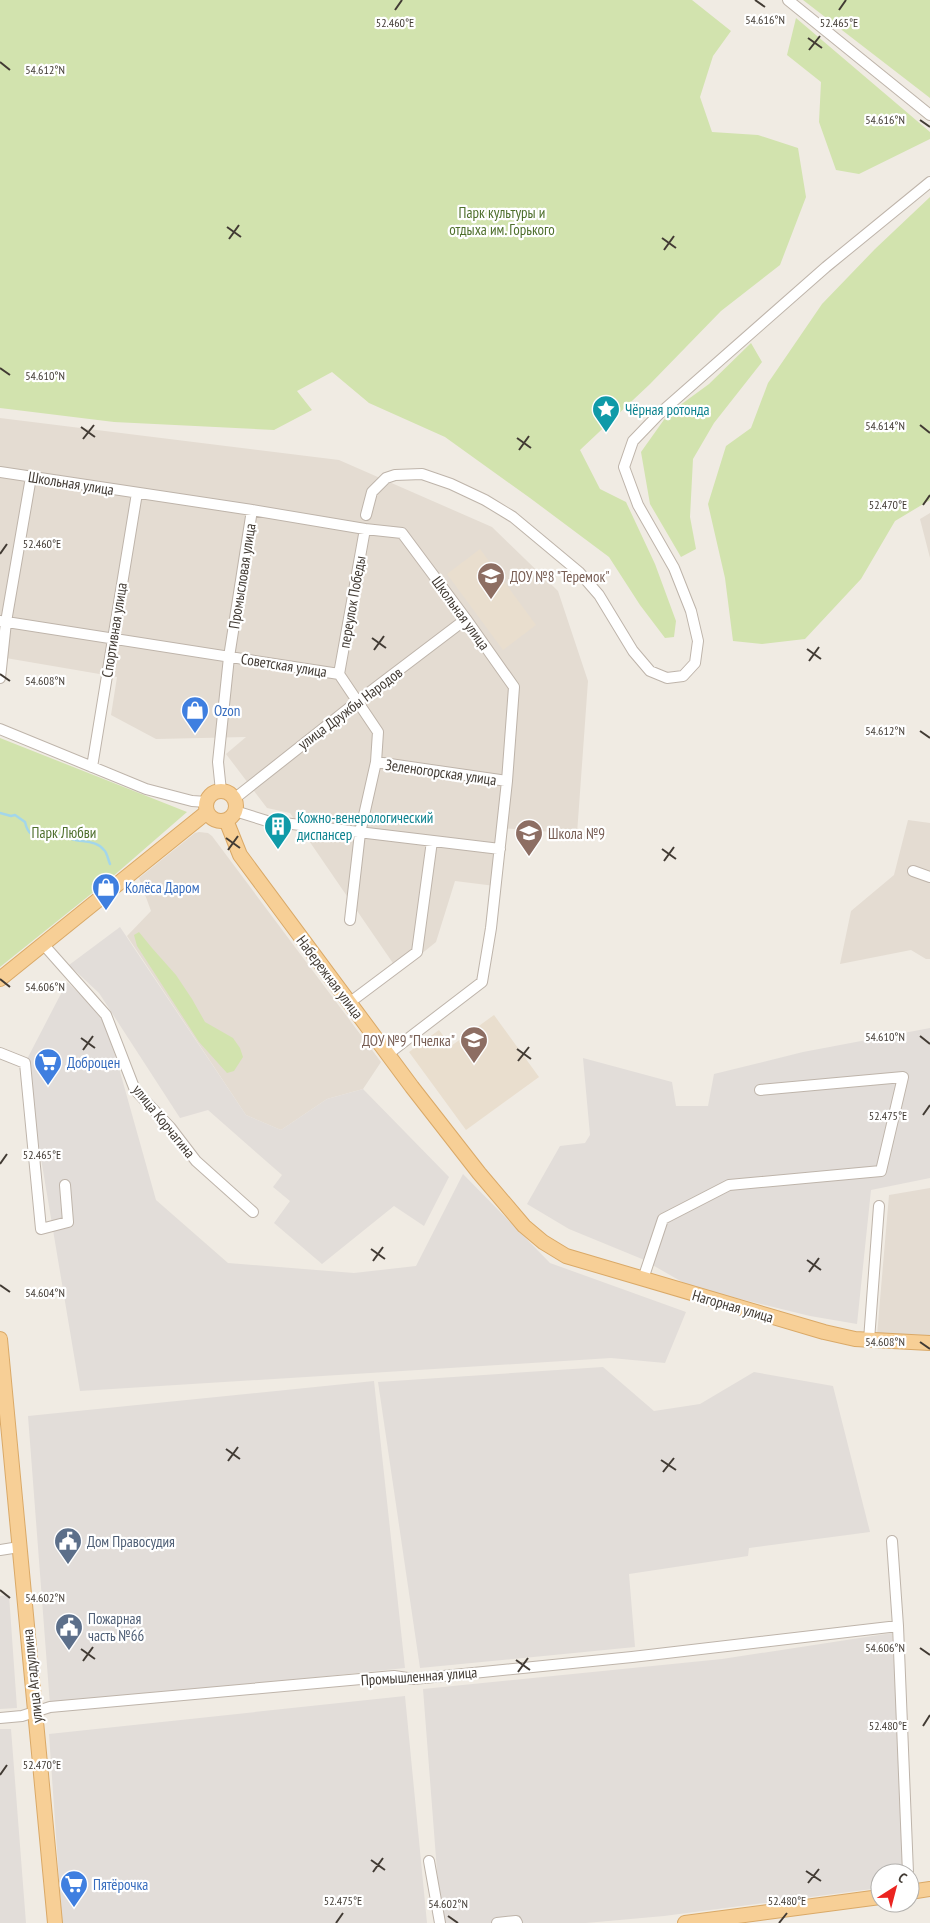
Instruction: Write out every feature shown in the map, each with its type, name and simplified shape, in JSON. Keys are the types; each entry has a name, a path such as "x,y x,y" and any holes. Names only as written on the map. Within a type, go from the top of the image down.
{"main road":[{"path":"0,979 207,807 212,794 221,791 230,794 232,810 220,821 213,818 207,807"},
{"name":"Набережная улица","path":"232,810 240,855 349,1003 479,1173 524,1226 543,1242"},
{"name":"Нагорная улица","path":"543,1242 566,1256 824,1332 855,1339 930,1342"},
{"name":"улица Агадуллина","path":"0,1338 55,1923"},
{"path":"685,1923 870,1898"}],"street":[{"path":"788,0 930,115"},
{"path":"366,515 372,492 386,478 395,475 422,474 452,484 486,500 513,517 549,545 579,572 599,595 633,651 650,671 667,678 683,676 695,663 698,641 691,611 674,568 638,505 624,467 633,441 659,414 826,267 930,182"},
{"name":"Школьная улица","path":"0,472 252,510 365,530 402,533 514,687 500,849 491,928 482,982 388,1054"},
{"path":"0,678 3,622 30,477"},
{"name":"Спортивная улица","path":"92,767 137,493"},
{"name":"Промысловая улица","path":"221,791 218,762 229,657 252,510"},
{"name":"переулок Победы","path":"339,674 365,530"},
{"name":"улица Дружбы Народов","path":"232,810 358,701 466,619"},
{"name":"Советская улица","path":"3,622 339,674 378,732 376,762 360,833 350,920"},
{"path":"0,729 146,789 192,801 207,807"},
{"name":"Зеленогорская улица","path":"376,762 507,781"},
{"path":"232,810 267,821 500,849"},
{"path":"349,1003 417,952 432,841"},
{"path":"913,871 930,876"},
{"name":"улица Корчагина","path":"43,944 106,1015 135,1090 170,1127 196,1161 253,1212"},
{"path":"0,1053 25,1063 41,1229 68,1222 65,1185"},
{"path":"643,1279 662,1218 730,1185 881,1171 904,1077 760,1090"},
{"path":"869,1340 879,1206"},
{"path":"892,1541 898,1626 908,1863"},
{"path":"0,1550 19,1547"},
{"name":"Промышленная улица","path":"0,1718 22,1716 50,1707 394,1676 414,1679 632,1657 898,1626"},
{"path":"429,1861 440,1923"},
{"path":"497,1923 516,1921 517,1923"}],"shaded area":[{"path":"0,418 339,460 492,527 558,591 588,681 577,834 502,828 495,886 455,881 436,942 399,972 290,813 267,808 226,754 246,737 156,739 111,715 117,677 0,657"},
{"path":"930,513 930,558 920,519"},
{"name":"ДОУ №8 \"Теремок\"","path":"480,549 536,625 503,650 447,574"},
{"path":"908,820 930,823 930,959 926,959 911,950 840,964 851,911 894,875"},
{"path":"195,833 208,833 212,836 381,1062 363,1089 327,1099 281,1130 246,1115 127,936 151,911 139,878"},
{"path":"120,927 246,1115 281,1130 327,1099 363,1089 449,1177 424,1226 394,1206 322,1264 274,1223 290,1201 273,1187 282,1175 208,1110 180,1118 99,993 69,965"},
{"path":"67,982 100,1013 117,1061 156,1200 228,1263 354,1273 416,1266 463,1174 550,1263 686,1312 665,1363 611,1358 80,1391 25,1063"},
{"name":"ДОУ №9 \"Пчелка\"","path":"494,1015 539,1077 466,1130 409,1052 439,1030 451,1046"},
{"path":"930,1028 930,1178 871,1190 857,1324 810,1316 691,1287 642,1259 569,1229 527,1204 560,1146 585,1143 590,1135 583,1058 672,1082 676,1106 708,1106 714,1074 803,1052"},
{"path":"930,1188 930,1336 877,1335 889,1195"},
{"path":"603,1367 654,1411 700,1404 754,1372 833,1386 870,1532 749,1548 748,1556 629,1574 635,1647 420,1668 378,1382"},
{"path":"374,1381 405,1668 50,1705 28,1416"},
{"path":"9,1595 17,1708 0,1709 0,1596"},
{"path":"892,1633 905,1863 870,1863 870,1889 664,1916 586,1923 441,1923 423,1689 722,1659"},
{"path":"405,1696 427,1923 62,1923 49,1734"},
{"path":"0,1729 11,1729 26,1923 0,1923"}],"green space":[{"name":"Парк культуры и отдыха им. Горького","path":"0,0 692,0 731,31 713,56 700,97 712,132 758,135 798,148 806,197 780,265 721,311 650,384 580,450 600,489 626,502 655,564 676,621 674,637 665,638 640,605 609,557 445,437 369,403 332,372 297,391 312,410 274,430 114,422 0,408"},
{"path":"803,0 930,0 930,98"},
{"path":"796,18 930,132 930,139 859,174 836,170 819,122 821,82 787,55"},
{"path":"930,197 930,500 895,521 861,579 805,639 762,644 733,641 725,578 708,504 726,446 751,428 768,383 822,304 875,249"},
{"path":"751,343 762,362 714,423 693,459 690,517 696,549 681,557 650,504 641,452 668,414 709,384"},
{"name":"Парк Любви","path":"0,738 187,812 111,878 0,967"},
{"path":"139,932 176,975 205,1022 233,1038 240,1048 243,1057 234,1071 227,1073 199,1042 137,946 134,935"}],"waterway":[{"path":"0,813 11,816 15,815 25,822 31,834 34,835 61,836 65,834 73,839 100,846 107,854 110,864"}],"place":[{"name":"Чёрная ротонда","path":"606,433"},
{"name":"ДОУ №8 \"Теремок\"","path":"491,600"},
{"name":"Ozon","path":"195,734"},
{"name":"Кожно-венерологический диспансер","path":"278,850"},
{"name":"Школа №9","path":"529,857"},
{"name":"Колёса Даром","path":"106,911"},
{"name":"ДОУ №9 \"Пчелка\"","path":"474,1064"},
{"name":"Доброцен","path":"48,1086"},
{"name":"Дом Правосудия","path":"68,1565"},
{"name":"Пожарная часть №66","path":"69,1651"},
{"name":"Пятёрочка","path":"74,1908"}]}
